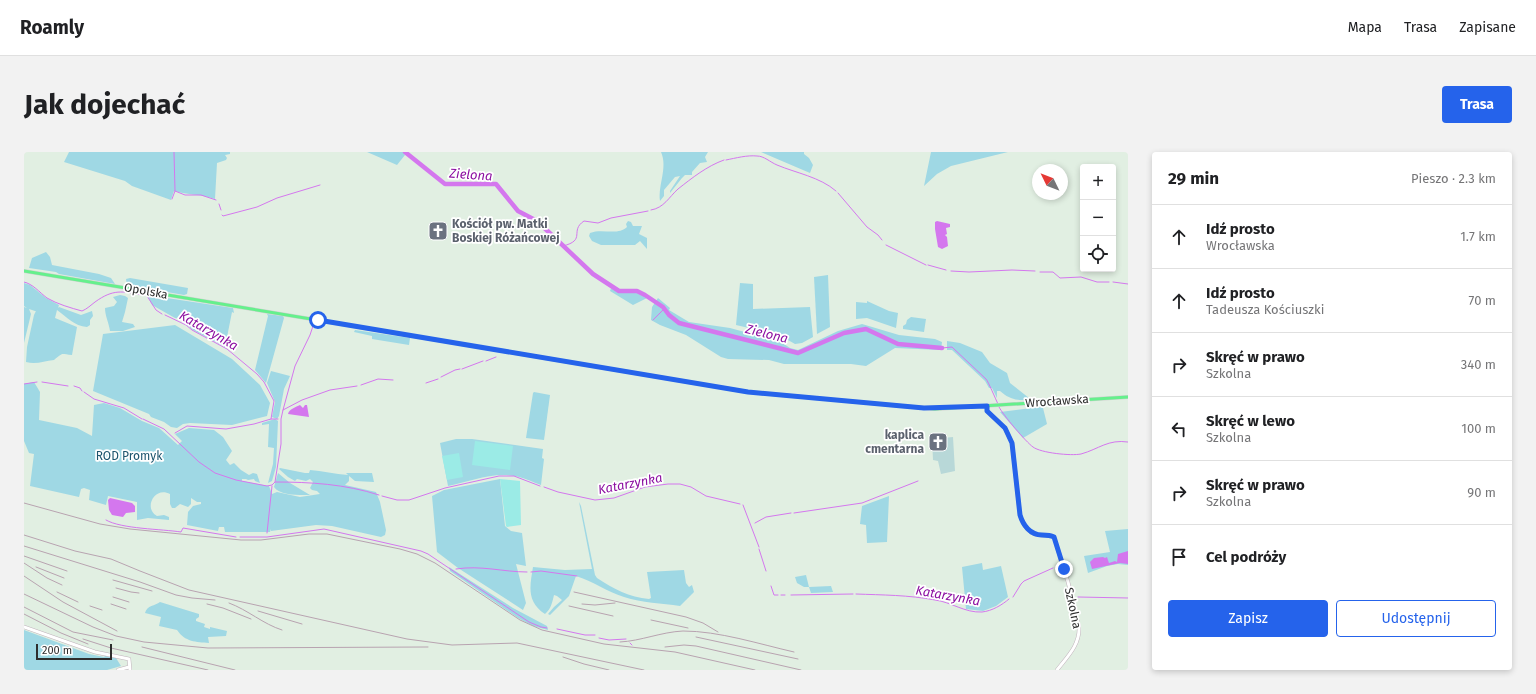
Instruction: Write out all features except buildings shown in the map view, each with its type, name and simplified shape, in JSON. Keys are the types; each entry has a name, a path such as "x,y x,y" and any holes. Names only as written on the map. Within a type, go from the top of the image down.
{"main road":[{"name":"Opolska","path":"24,271 736,391 914,408 960,408"},
{"name":"Wrocławska","path":"960,408 1128,397"}],"street":[{"name":"Szkolna","path":"987,406 987,411 1007,431 1012,443 1020,515 1023,522 1029,530 1036,535 1052,535 1054,537 1069,586 1079,627 1079,635 1074,647 1057,670"},
{"path":"24,627 95,652 129,660 130,668 118,670"}],"green space":[{"path":"69,152 230,152 230,154 225,155 227,158 226,160 217,163 215,199 174,191 171,200 132,186 125,181 64,162"},
{"path":"367,152 403,152 405,155 397,165"},
{"path":"661,152 708,152 705,157 707,162 700,163 692,172 692,175 685,175 670,193 680,176 675,177 664,190 664,196 660,201 660,188 664,164"},
{"path":"761,152 804,152 813,165 810,173"},
{"path":"931,152 1008,152 951,166 937,174 924,186"},
{"path":"628,221 631,222 633,226 642,226 639,234 647,238 647,249 640,241 635,245 601,245 592,241 589,236 590,233 600,231 615,232 623,230 627,227 626,224"},
{"path":"46,252 50,257 52,265 99,274 111,278 115,284 29,268 32,258"},
{"path":"828,275 830,327 817,334 814,277"},
{"path":"130,278 188,288 187,294 184,295 127,285 126,279"},
{"path":"24,283 30,285 46,298 59,305 58,308 59,307 81,315 92,311 93,316 90,320 90,325 87,327 74,323 57,310 55,318 77,327 72,355 62,354 54,360 33,363 26,362 27,347 36,311 29,309 31,314 24,343 24,307 27,308 24,306"},
{"path":"740,283 753,284 753,309 810,307 813,337 802,343 795,344 779,335 736,325"},
{"path":"611,288 644,295 647,298 633,305 610,291"},
{"path":"120,295 128,298 122,322 133,324 135,327 123,331 110,331 105,308 114,306 117,302 113,297"},
{"path":"147,295 233,308 234,313 232,312 225,347 193,330 183,322 183,319 175,318 152,305"},
{"path":"658,298 670,308 669,310 689,322 730,328 781,342 790,348 798,350 838,331 862,324 899,335 935,339 942,342 941,350 895,348 866,366 851,364 784,364 769,360 728,359 721,357 686,335 651,320 652,307"},
{"path":"867,301 889,311 898,313 896,328 867,318 856,319 856,302 867,303"},
{"path":"267,314 283,316 284,318 266,383 255,370 268,316"},
{"path":"911,317 926,319 924,332 903,329 903,326 906,324 907,320"},
{"path":"175,325 232,359 260,385 270,403 267,416 232,425 190,423 183,424 177,428 171,427 164,422 151,417 149,414 93,391 103,334"},
{"path":"355,330 410,338 409,345 372,339 372,336 354,332"},
{"path":"947,341 960,343 982,352 990,363 1007,373 1010,383 1029,398 1029,400 1013,399 1000,391 997,391 997,398 992,388 989,388 985,381 952,350 947,350"},
{"path":"271,371 290,376 284,389 279,416 277,419 272,417 275,402 267,383"},
{"name":"ROD Promyk","path":"34,382 40,392 39,420 77,428 92,436 94,405 104,403 120,408 142,421 159,428 178,445 182,441 175,434 189,428 214,430 223,437 232,451 226,460 230,465 234,463 249,475 253,473 257,474 260,483 254,479 242,479 242,481 269,486 272,494 277,492 300,497 320,494 310,488 313,482 310,479 306,481 297,479 295,481 288,477 279,469 280,468 305,473 309,473 310,470 348,475 346,473 372,473 374,482 355,481 349,476 349,481 345,485 376,492 380,502 386,530 385,535 381,537 332,526 316,525 271,531 271,529 270,532 225,532 224,527 219,527 218,531 187,525 188,512 193,506 201,504 201,502 197,502 191,498 191,504 188,507 180,504 175,508 172,508 170,504 170,494 165,492 161,492 154,496 151,507 152,512 157,516 164,515 169,517 169,520 148,518 137,520 137,502 108,496 106,505 89,500 90,490 84,488 81,489 79,497 30,486 34,454 29,453 24,441 24,384"},
{"path":"534,392 550,395 544,440 526,438"},
{"path":"1039,407 1043,408 1047,424 1023,438 1000,412"},
{"path":"275,419 278,421 276,467 272,481 268,483 273,464 274,448 268,447 269,424 262,425 262,423"},
{"path":"456,439 472,439 543,449 542,458 544,459 541,485 521,477 497,475 448,486 440,443"},
{"path":"278,473 290,483 310,495 290,494 277,490 274,487"},
{"path":"500,479 505,526 511,531 522,533 526,566 516,564 526,603 523,610 458,568 437,552 432,496 444,490"},
{"path":"889,496 887,542 867,543 866,525 860,524 862,506"},
{"path":"579,502 595,575 597,578 622,592 649,599 651,598 647,572 684,570 686,583 689,587 692,585 694,592 680,606 645,602 618,595 576,576 569,596 550,615 548,614 562,600 554,595 550,608 545,614 539,609 532,598 530,587 533,567 565,570 592,569"},
{"path":"1128,529 1128,565 1118,564 1107,566 1088,573 1084,556 1110,552 1105,531"},
{"path":"982,563 983,570 1001,566 1008,597 996,606 983,611 966,609 962,567"},
{"path":"449,567 513,608 547,626 548,630 533,626 518,618 450,571"},
{"path":"806,575 809,587 804,587 797,583 795,577"},
{"path":"831,586 833,592 811,593 809,587"},
{"path":"160,602 199,614 196,621 205,624 204,627 210,629 210,627 227,631 226,636 208,637 209,643 195,642 184,637 177,630 159,626 161,617 145,613 147,608"},
{"path":"24,630 89,654 116,658 121,666 107,670 24,670"}],"shaded area":[{"path":"937,221 950,224 950,227 946,228 947,234 945,235 947,237 948,246 942,249 938,247 935,229 935,222"},
{"path":"300,405 303,408 307,405 309,417 288,414 293,408"},
{"path":"953,437 955,471 941,474 938,461 933,460 932,439"},
{"path":"475,441 513,446 510,470 472,465"},
{"path":"459,453 463,477 447,480 442,456"},
{"path":"500,479 520,481 521,525 506,526"},
{"path":"110,498 132,503 135,506 135,512 126,513 123,517 112,515 109,510 108,500"},
{"path":"1128,551 1128,564 1120,563 1092,569 1090,562 1094,558 1107,557 1109,563 1115,561 1117,562 1118,554"}],"waterway":[{"path":"172,199 175,191 174,152"},
{"name":"Zielona","path":"405,152 445,184 496,184 518,211 537,221 593,274 619,291 637,291 645,295 663,307 669,315 679,323 798,353 844,333 866,329 898,344 942,348"},
{"path":"726,160 745,156 760,156 777,165 823,182 836,191"},
{"path":"651,210 663,205 678,189 700,173 724,160"},
{"path":"222,215 257,207 277,198 320,185"},
{"path":"175,191 185,195 201,195 216,200"},
{"path":"838,193 867,227 882,240"},
{"path":"219,204 221,210"},
{"path":"563,246 574,241 578,228 584,221 598,223 611,218 648,211"},
{"path":"886,245 926,265"},
{"path":"928,265 946,270"},
{"path":"951,271 1035,271"},
{"path":"1040,272 1053,272 1060,278 1081,277 1097,282 1109,282"},
{"name":"Katarzynka","path":"24,282 33,286 47,298 64,306 82,311 101,298 113,293 123,292 143,295"},
{"path":"1113,282 1128,284"},
{"name":"Katarzynka","path":"147,296 156,310 162,314"},
{"path":"653,320 664,309"},
{"name":"Katarzynka","path":"165,315 186,325 192,330 227,349 257,374 264,382 274,401 271,419"},
{"path":"275,482 281,444 281,419 283,410 295,366 314,323"},
{"name":"Zielona","path":"942,348 952,347 986,379 998,404"},
{"path":"486,361 496,357"},
{"path":"462,369 483,361"},
{"path":"441,377 460,369"},
{"path":"361,385 378,379 393,380"},
{"path":"426,383 438,379"},
{"path":"24,384 37,382"},
{"path":"42,382 68,386"},
{"path":"74,386 80,388 82,391"},
{"path":"283,410 302,400 330,390 357,386"},
{"path":"84,392 94,399 124,408 142,419"},
{"name":"Zielona","path":"999,407 1025,440 1033,447 1042,451 1056,454 1076,455 1109,443 1121,441 1128,442"},
{"name":"Katarzynka","path":"143,419 164,429 199,462 215,473 236,480 267,486 272,485 275,482 327,484 353,488 379,495"},
{"name":"Katarzynka","path":"175,433 187,426 226,429 271,419 278,419"},
{"name":"Katarzynka","path":"382,496 397,500 409,500 445,488 499,476 514,476 540,486"},
{"path":"794,513 862,503 918,481"},
{"name":"Katarzynka","path":"544,487 558,492 595,500 614,498 645,487 680,484 691,487 706,496 740,504"},
{"path":"267,533 272,486"},
{"name":"Katarzynka","path":"743,505 759,547"},
{"path":"755,523 766,517 791,513"},
{"path":"106,520 131,527 181,532 183,528 236,537"},
{"path":"240,537 267,537 324,529 421,551 428,554 529,622 547,628"},
{"name":"Katarzynka","path":"759,549 766,571"},
{"path":"456,569 483,568 527,572"},
{"name":"Katarzynka","path":"1013,597 1024,581 1053,568"},
{"path":"531,572 541,571 577,576"},
{"name":"Katarzynka","path":"771,586 774,595 778,595"},
{"name":"Katarzynka","path":"791,595 853,594"},
{"name":"Katarzynka","path":"856,594 925,598 941,601 976,612 993,609 1009,599"},
{"path":"1078,597 1128,598"},
{"path":"557,629 585,635 595,635"},
{"path":"599,638 609,640 626,639"}],"railway":[{"path":"24,503 100,524 130,529 241,540 261,540 309,534 327,534 400,549 417,554 435,563 520,620 542,630 604,644 675,652 755,670"},
{"path":"24,535 75,551 111,559 189,590 407,639 452,645 517,643 644,670"},
{"path":"24,546 140,582 176,595 215,600"},
{"path":"24,556 67,571"},
{"path":"24,563 47,578 62,585"},
{"path":"36,567 64,578"},
{"path":"24,576 63,602 117,631"},
{"path":"113,580 152,591"},
{"path":"116,588 139,593"},
{"path":"57,592 78,602"},
{"path":"574,592 686,617 703,623 718,632"},
{"path":"24,594 93,627 116,636 144,642 208,648 428,647"},
{"path":"113,597 129,602"},
{"path":"229,603 282,630"},
{"path":"582,604 595,605 615,603"},
{"path":"111,604 126,609"},
{"path":"207,604 223,608 251,619"},
{"path":"90,606 102,610"},
{"path":"569,606 613,616"},
{"path":"24,607 73,632 113,640"},
{"path":"258,611 302,624"},
{"path":"24,614 61,633 88,644"},
{"path":"651,620 688,628"},
{"path":"620,642 683,631 711,633 739,638 794,652"},
{"path":"696,637 798,659"},
{"path":"83,639 111,648 208,670"},
{"path":"665,647 684,645 696,646 801,670"},
{"path":"142,647 235,670"},
{"path":"563,657 609,670"}],"place":[{"name":"Kościół pw. Matki Boskiej Różańcowej","path":"438,231"},
{"name":"kaplica cmentarna","path":"938,442"}],"route":[{"path":"318,320 655,378 748,392 935,409 987,406 987,411 1004,426 1014,449 1020,515 1024,525 1036,535 1052,535 1056,539 1059,555 1064,569"}]}
